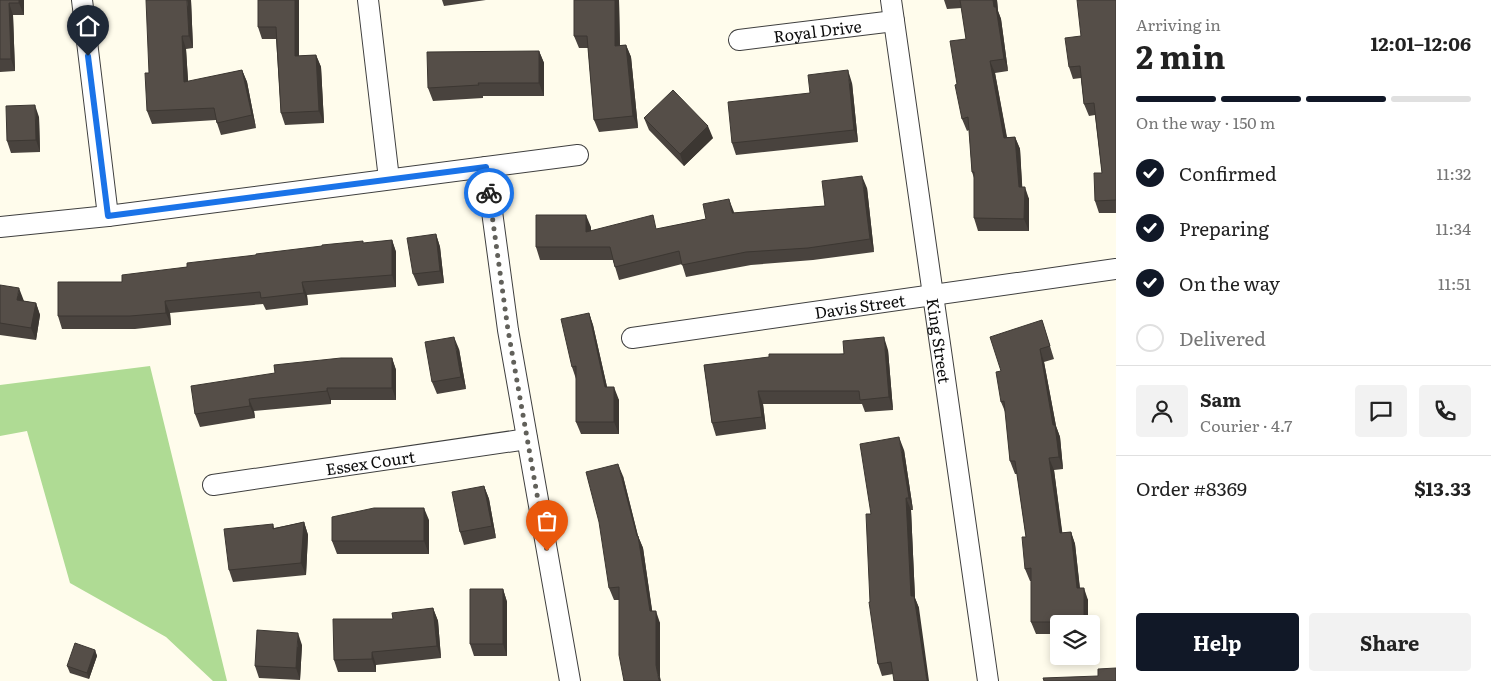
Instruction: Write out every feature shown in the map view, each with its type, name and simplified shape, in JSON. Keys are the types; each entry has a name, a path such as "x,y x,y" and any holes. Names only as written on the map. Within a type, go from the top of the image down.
{"street":[{"path":"82,0 108,216"},
{"path":"368,0 390,179"},
{"name":"King Street","path":"891,0 988,681"},
{"name":"Royal Drive","path":"739,40 894,21"},
{"path":"0,227 108,216 578,155"},
{"path":"486,167 508,330 570,681"},
{"name":"Davis Street","path":"632,338 1116,269"},
{"name":"Essex Court","path":"213,484 527,439"}],"green space":[{"path":"150,366 227,681 213,681 166,637 70,583 27,431 0,436 0,385"}],"building":[{"path":"0,0 19,0 19,3 9,3 11,59 0,59"},
{"path":"146,0 187,0 189,36 182,36 184,82 242,70 252,115 217,123 214,108 147,111 145,73 149,73"},
{"path":"258,0 295,0 295,56 316,55 319,111 281,113 276,27 258,27"},
{"path":"574,0 615,0 615,46 626,45 633,116 594,120 587,36 574,36"},
{"path":"960,0 993,0 994,7 996,7 1004,59 990,61 1004,138 1015,137 1019,187 1025,187 1024,219 974,218 974,172 972,172 968,117 962,119 955,85 957,84 950,41 966,39"},
{"path":"1077,0 1116,0 1116,200 1095,201 1094,173 1102,173 1094,103 1084,104 1080,66 1069,67 1065,38 1081,36"},
{"path":"539,51 539,83 478,83 479,85 428,88 427,52"},
{"path":"848,70 854,130 732,143 728,102 810,93 808,75"},
{"path":"673,90 708,126 680,154 644,118"},
{"path":"35,105 36,140 7,141 6,106"},
{"path":"862,176 870,239 808,248 746,252 682,265 679,251 615,267 610,247 536,247 536,215 586,215 586,232 653,215 656,229 706,219 703,204 729,199 732,213 825,206 822,181"},
{"path":"436,234 440,271 413,274 407,238"},
{"path":"392,240 392,275 302,282 304,293 261,298 260,292 165,301 166,313 130,316 58,316 58,282 122,282 122,275 187,267 187,263 322,245"},
{"path":"0,285 19,288 17,300 36,303 31,328 0,323"},
{"path":"589,313 605,387 614,387 614,422 576,422 576,366 572,367 561,319"},
{"path":"1042,320 1050,346 1040,349 1053,425 1055,425 1059,457 1049,458 1060,533 1071,532 1077,588 1084,588 1084,615 1050,615 1050,622 1031,622 1031,568 1025,569 1022,537 1026,537 1015,461 1010,461 1004,401 1001,402 996,372 1001,371 990,337"},
{"path":"454,337 461,377 432,382 425,342"},
{"path":"884,337 889,397 860,400 859,391 758,391 762,417 712,423 704,365 769,357 769,354 844,354 843,341"},
{"path":"341,358 392,358 392,388 327,388 327,391 249,399 250,406 195,414 191,386 275,373 274,365"},
{"path":"899,437 909,498 906,498 911,596 914,596 927,681 894,681 891,662 878,664 869,602 866,514 871,514 860,444"},
{"path":"618,464 638,536 650,611 656,611 656,665 659,681 624,681 619,655 619,587 609,588 599,522 586,472"},
{"path":"484,486 492,526 460,532 452,492"},
{"path":"374,508 424,508 424,541 332,541 332,517"},
{"path":"304,522 301,563 229,570 224,529 273,524 273,529"},
{"path":"470,589 503,589 503,644 470,644"},
{"path":"433,608 437,646 372,652 372,659 334,660 333,619 393,619 392,613"},
{"path":"257,630 298,633 296,668 255,666"},
{"path":"75,643 95,650 87,673 67,666"},
{"path":"1116,668 1116,681 1044,681 1043,678 1098,676 1098,669"}],"way so far":[{"path":"489,193 508,330 547,551"}],"route":[{"path":"88,56 108,216 486,167 489,193"}]}
